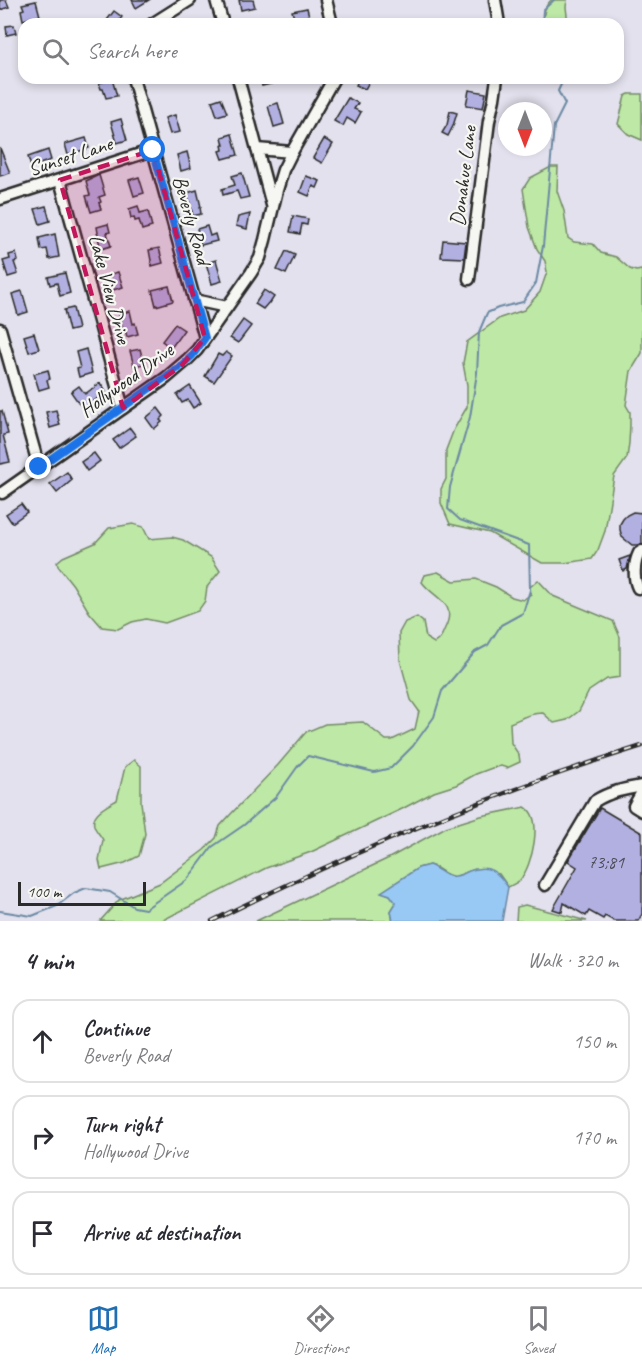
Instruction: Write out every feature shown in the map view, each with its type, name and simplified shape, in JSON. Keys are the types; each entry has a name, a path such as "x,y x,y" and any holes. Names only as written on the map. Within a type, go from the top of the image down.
{"street":[{"path":"162,18 190,0"},
{"path":"216,0 221,18"},
{"path":"326,0 330,18"},
{"path":"495,0 498,18"},
{"name":"Beverly Road","path":"135,84 205,338"},
{"path":"240,84 273,206"},
{"name":"Hollywood Drive","path":"2,494 183,365 192,356 260,258 281,177 292,152 331,84"},
{"name":"Donahue Lane","path":"469,279 489,121 496,84"},
{"path":"257,149 292,152"},
{"name":"Sunset Lane","path":"0,199 153,150"},
{"name":"Lake View Drive","path":"60,180 123,408"},
{"path":"194,300 227,307"},
{"path":"0,329 39,467"},
{"path":"638,588 635,574 636,561 642,551"},
{"path":"545,885 595,801 623,789 642,786"},
{"path":"642,792 634,806 642,811"}],"highlighted area":[{"path":"153,150 205,338 182,365 123,408 60,180"}],"green space":[{"path":"551,0 567,0 567,18 543,18"},
{"path":"642,94 642,140 628,134 618,124 625,96"},
{"path":"551,167 558,167 557,191 564,211 568,238 574,242 593,244 601,253 616,257 630,269 642,270 642,353 631,371 626,405 630,412 627,458 614,476 605,531 598,550 592,559 564,563 542,563 490,533 450,524 441,503 441,489 446,479 446,450 454,429 467,407 467,385 463,363 467,342 500,318 524,310 540,292 547,272 545,261 537,249 529,227 523,189 530,178"},
{"path":"133,524 143,527 149,539 172,537 183,540 211,557 220,571 207,587 205,601 198,611 165,623 146,619 132,622 118,629 102,627 89,612 57,562 95,543 109,528"},
{"path":"438,572 454,581 476,579 523,600 531,594 530,587 538,580 553,596 613,621 620,637 620,677 607,679 589,691 579,711 567,720 554,723 543,713 538,713 510,723 511,743 519,755 520,762 507,768 501,766 492,768 456,785 434,792 311,852 266,868 161,921 100,921 119,900 160,883 204,850 216,838 220,826 306,732 325,724 363,722 386,740 392,740 415,729 419,711 411,700 400,660 399,633 405,622 417,617 423,622 426,638 434,643 441,637 449,612 443,602 422,582 425,575"},
{"path":"134,760 141,766 141,802 145,834 139,856 125,863 101,869 99,860 103,840 95,828 94,819 100,811 117,800 125,767"},
{"path":"525,807 531,813 534,821 532,854 520,880 508,887 499,874 475,869 454,877 429,865 418,868 382,892 390,895 396,903 391,911 393,921 256,921 389,858 446,827 481,816"},
{"path":"525,905 587,921 516,921 517,907"}],"water":[{"path":"429,865 452,876 482,868 496,873 508,887 502,921 393,921 391,911 396,903 390,895 381,892 418,868"}],"building":[{"path":"0,0 6,0 9,7 0,10"},
{"path":"132,0 149,0 136,8"},
{"path":"239,0 253,0 255,7 241,10"},
{"path":"36,1 40,16 23,18 22,4"},
{"path":"307,8 310,18 294,18 292,11"},
{"path":"114,11 122,17 121,18 109,18"},
{"path":"14,25 16,33 7,35 6,26"},
{"path":"99,84 113,84 117,96 106,98"},
{"path":"356,84 368,84 365,89"},
{"path":"469,90 486,93 483,108 466,105"},
{"path":"221,98 227,113 217,116 212,101"},
{"path":"348,98 358,103 354,109 361,112 355,123 347,118 343,126 334,121"},
{"path":"278,103 284,124 274,127 268,106"},
{"path":"450,111 457,113 448,136 442,133 447,125"},
{"path":"175,115 180,132 170,134 165,118"},
{"path":"121,119 127,140 117,143 111,122"},
{"path":"232,134 238,155 223,159 220,151 223,150 222,145 224,145 222,137"},
{"path":"86,138 89,148 68,155 65,144"},
{"path":"324,139 333,144 322,163 313,158"},
{"path":"0,148 10,173 0,176"},
{"path":"48,150 51,160 31,167 28,157"},
{"path":"187,152 191,168 181,171 177,155"},
{"path":"242,173 249,197 240,199 237,191 223,195 222,189 235,185 232,176"},
{"path":"99,175 105,195 99,197 101,209 91,212 86,196 90,195 86,181"},
{"path":"306,176 320,181 317,188 313,186 309,196 300,192"},
{"path":"139,177 144,193 134,196 129,180"},
{"path":"197,190 201,214 193,216 187,193"},
{"path":"46,206 50,221 40,224 35,209"},
{"path":"138,206 140,213 148,211 152,227 142,230 139,220 135,221 134,217 131,218 129,209"},
{"path":"250,214 247,229 236,226 238,217"},
{"path":"293,216 308,219 307,225 302,224 300,234 290,232"},
{"path":"108,224 110,232 107,233 111,246 101,249 97,227"},
{"path":"207,226 210,236 215,234 217,241 201,245 197,229"},
{"path":"55,234 59,257 49,259 47,249 41,250 39,238"},
{"path":"443,240 466,242 464,258 441,257"},
{"path":"159,248 163,263 152,266 149,250"},
{"path":"286,251 295,255 286,274 277,270"},
{"path":"16,253 18,261 14,262 18,274 8,277 3,261 10,259 9,255"},
{"path":"216,260 222,281 212,284 206,263"},
{"path":"118,272 123,287 113,290 108,275"},
{"path":"65,273 70,293 60,296 57,283 50,285 48,277"},
{"path":"169,286 173,301 156,306 152,290"},
{"path":"264,290 274,297 263,309 255,304"},
{"path":"22,291 28,312 18,315 12,294"},
{"path":"73,308 78,329 69,331 64,310"},
{"path":"130,311 138,334 127,337 119,314"},
{"path":"243,320 251,326 238,343 230,338"},
{"path":"175,324 184,330 171,348 162,341"},
{"path":"34,333 39,349 29,352 24,336"},
{"path":"86,349 92,373 79,377 77,369 80,368 76,352"},
{"path":"140,349 144,364 134,366 130,351"},
{"path":"226,352 232,356 214,382 205,376 218,354 222,356"},
{"path":"48,370 49,387 39,390 34,374"},
{"path":"100,383 106,392 83,409 71,392 79,386 85,394"},
{"path":"190,386 201,403 193,408 188,400 182,403 177,395"},
{"path":"158,408 164,416 160,420 162,422 154,429 146,418"},
{"path":"56,410 60,425 50,428 46,412"},
{"path":"0,411 2,411 8,434 3,435 10,462 0,464"},
{"path":"130,428 136,436 119,448 113,440"},
{"path":"94,453 100,461 87,471 81,462"},
{"path":"67,472 72,480 57,493 50,484"},
{"path":"21,504 27,512 12,523 6,514"},
{"path":"633,512 642,513 642,544 638,545 632,545 622,537 620,530 623,519"},
{"path":"630,556 627,569 623,571 619,560"},
{"path":"600,808 642,833 642,914 638,921 614,921 605,916 603,919 589,911 586,916 564,903 562,912 553,909 577,867 568,861"}],"waterway":[{"path":"542,18 543,10 554,0"},
{"path":"0,911 32,916 57,906 74,893 86,888 110,892 134,907 145,909 187,880 212,847 244,825 276,797 308,756 374,772 391,768 413,746 434,717 442,691 475,652 488,645 501,625 523,613 530,590 529,545 460,520 448,509 450,487 470,417 477,373 479,332 487,313 523,302 536,283 543,246 554,126 565,104 558,91 561,84"}],"railway":[{"path":"212,921 370,847 478,803 642,746"}],"route":[{"path":"39,467 177,369 192,356 205,338 153,150"}]}
